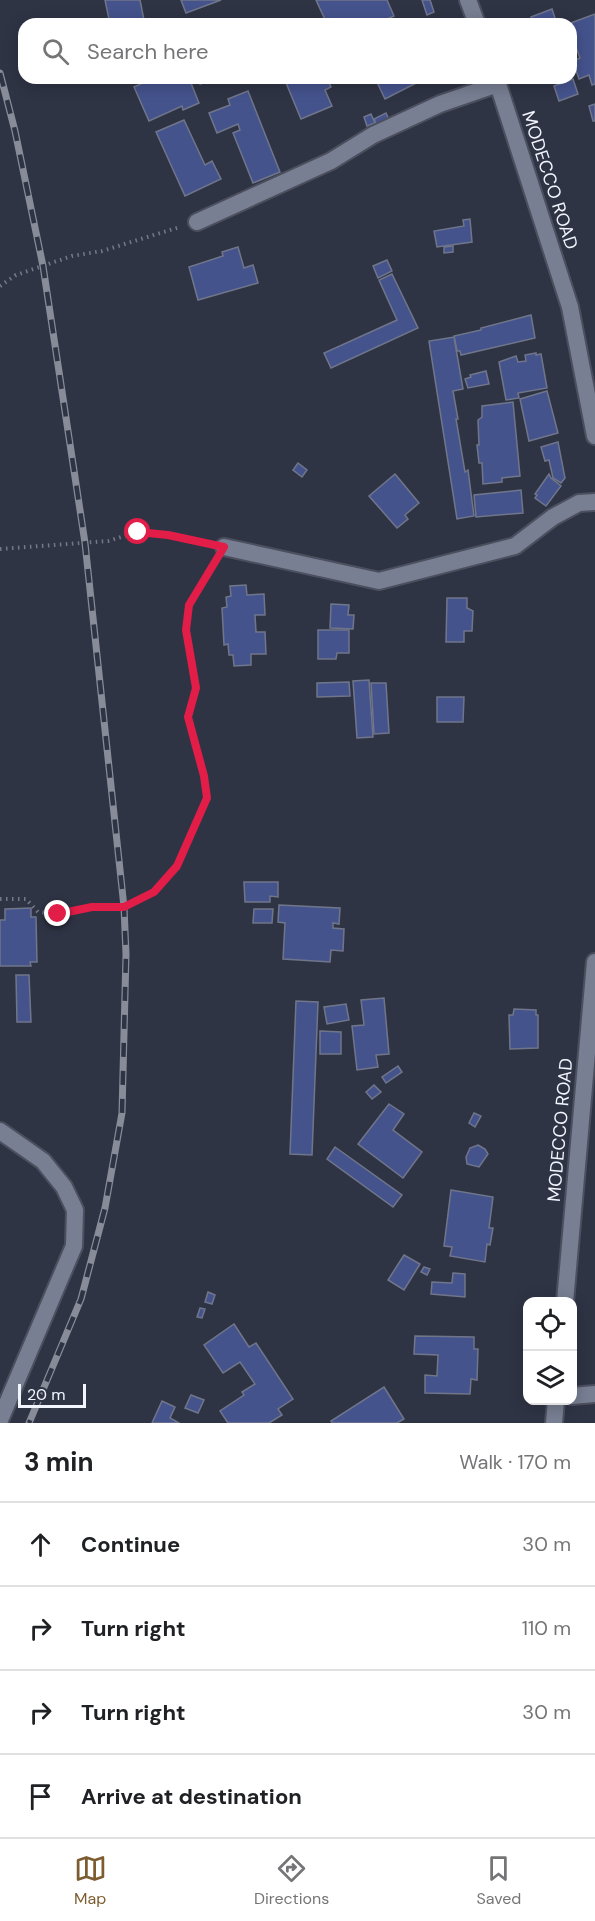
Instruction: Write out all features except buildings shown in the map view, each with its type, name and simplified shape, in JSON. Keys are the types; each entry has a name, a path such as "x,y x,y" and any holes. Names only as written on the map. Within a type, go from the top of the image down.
{"street":[{"path":"468,0 475,18"},
{"path":"197,222 331,161 373,135 490,84"},
{"name":"MODECCO ROAD","path":"498,84 570,307 595,436"},
{"path":"224,547 379,581 515,546 553,517 579,503 595,502"},
{"name":"MODECCO ROAD","path":"565,1297 595,962"},
{"path":"0,1131 43,1161 64,1187 75,1210 74,1246 0,1420"},
{"path":"577,1396 595,1394"},
{"path":"554,1423 556,1405"}],"path":[{"path":"0,286 15,275 72,256 102,250 197,222"},
{"path":"0,549 108,541 138,532 168,535 224,547 189,605 186,630 196,688 188,717 204,776 207,798 177,866 154,892 124,907 92,907 58,914 38,912 26,899 0,899"}],"railway":[{"path":"0,73 15,131 43,266 85,543 124,907 126,954 122,1113 105,1208 81,1299 29,1423"}],"route":[{"path":"58,914 92,907 124,907 154,892 177,866 207,798 204,776 188,717 196,688 186,630 189,605 224,547 168,535 138,532"}]}
